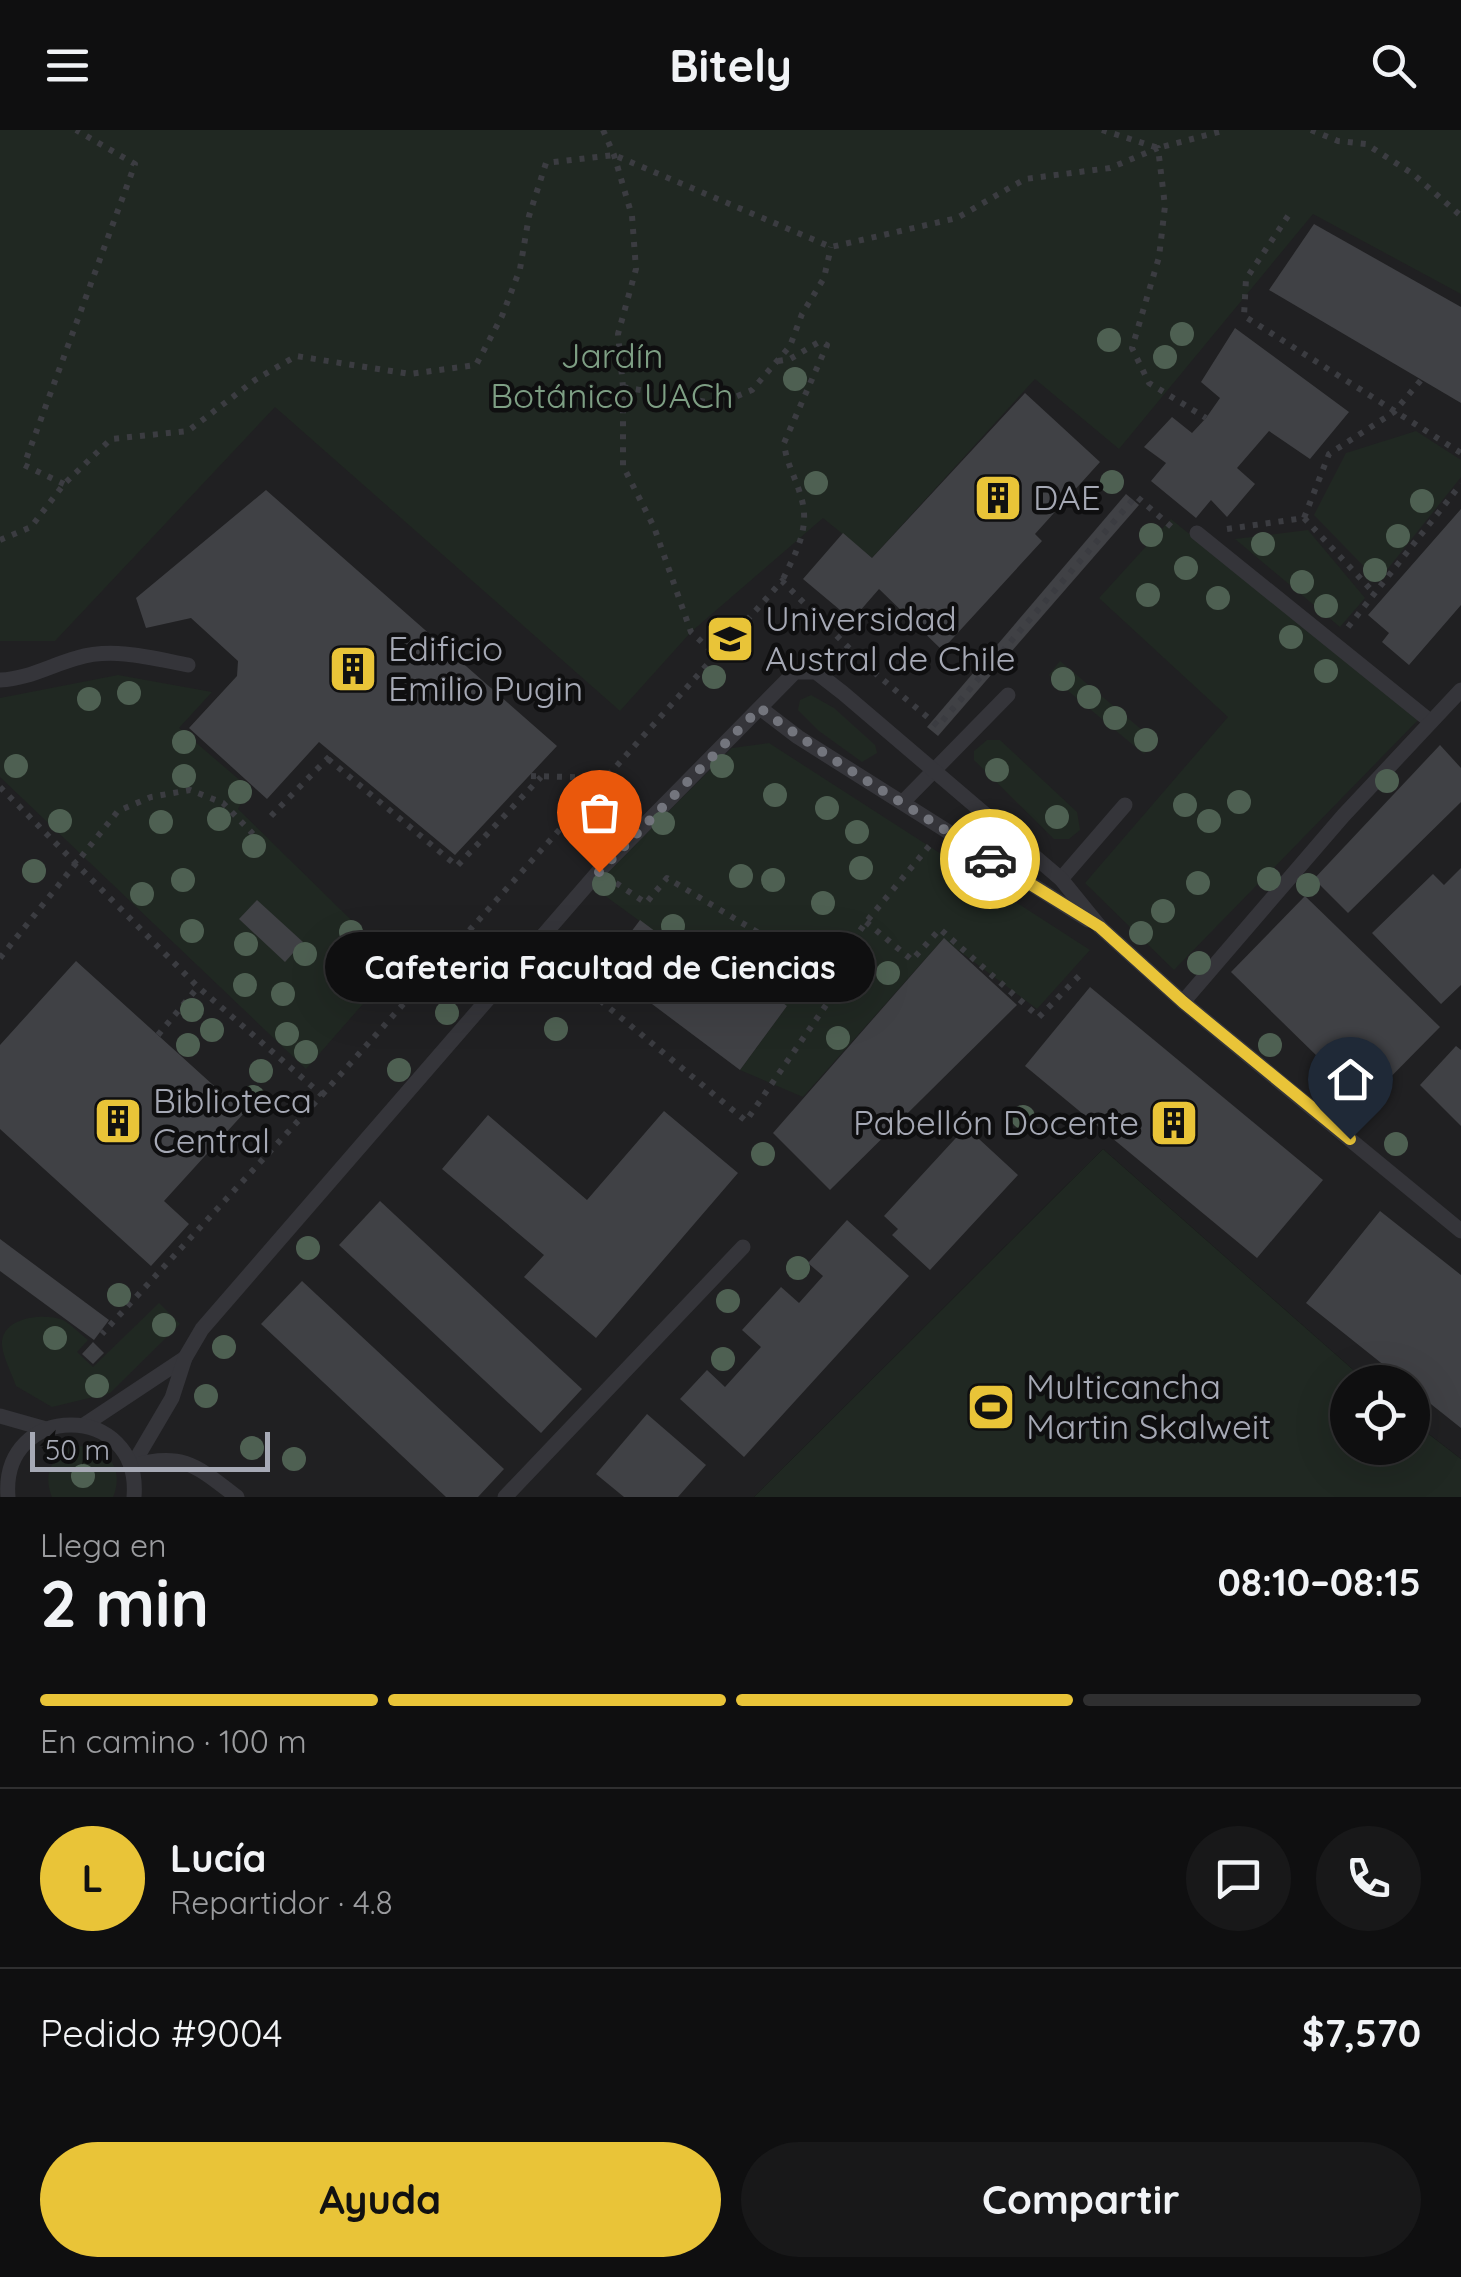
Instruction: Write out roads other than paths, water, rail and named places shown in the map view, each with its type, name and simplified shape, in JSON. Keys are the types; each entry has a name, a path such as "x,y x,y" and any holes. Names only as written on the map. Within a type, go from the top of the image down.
{"lane":[{"path":"1197,533 1430,722"},
{"path":"0,680 18,680 81,656 126,653 188,665"},
{"path":"132,1466 172,1398 202,1328 599,872 796,672 816,672 936,770 1061,879 1100,927 1183,1002 1461,1231"},
{"path":"1183,1002 1343,816 1461,690"},
{"path":"904,801 1008,695"},
{"path":"760,708 798,737 1100,927"},
{"path":"1061,879 1125,806"},
{"path":"505,1497 743,1247"},
{"path":"84,1425 186,1358"},
{"path":"0,1416 46,1429"},
{"path":"7,1497 10,1468 18,1452 30,1438 64,1424 84,1425 104,1433 121,1447 132,1466 134,1497"},
{"path":"132,1466 174,1459 201,1470 237,1497"},
{"path":"0,1486 7,1497"}],"place":[{"name":"DAE","path":"998,498"},
{"name":"Universidad Austral de Chile","path":"730,639"},
{"name":"Edificio Emilio Pugin","path":"353,669"},
{"name":"Cafeteria Facultad de Ciencias","path":"599,872"},
{"name":"Biblioteca Central","path":"118,1121"},
{"name":"Pabellón Docente","path":"1174,1123"},
{"name":"Multicancha Martin Skalweit","path":"991,1407"}],"park label":[{"name":"Jardín Botánico UACh","path":"612,376"}]}
